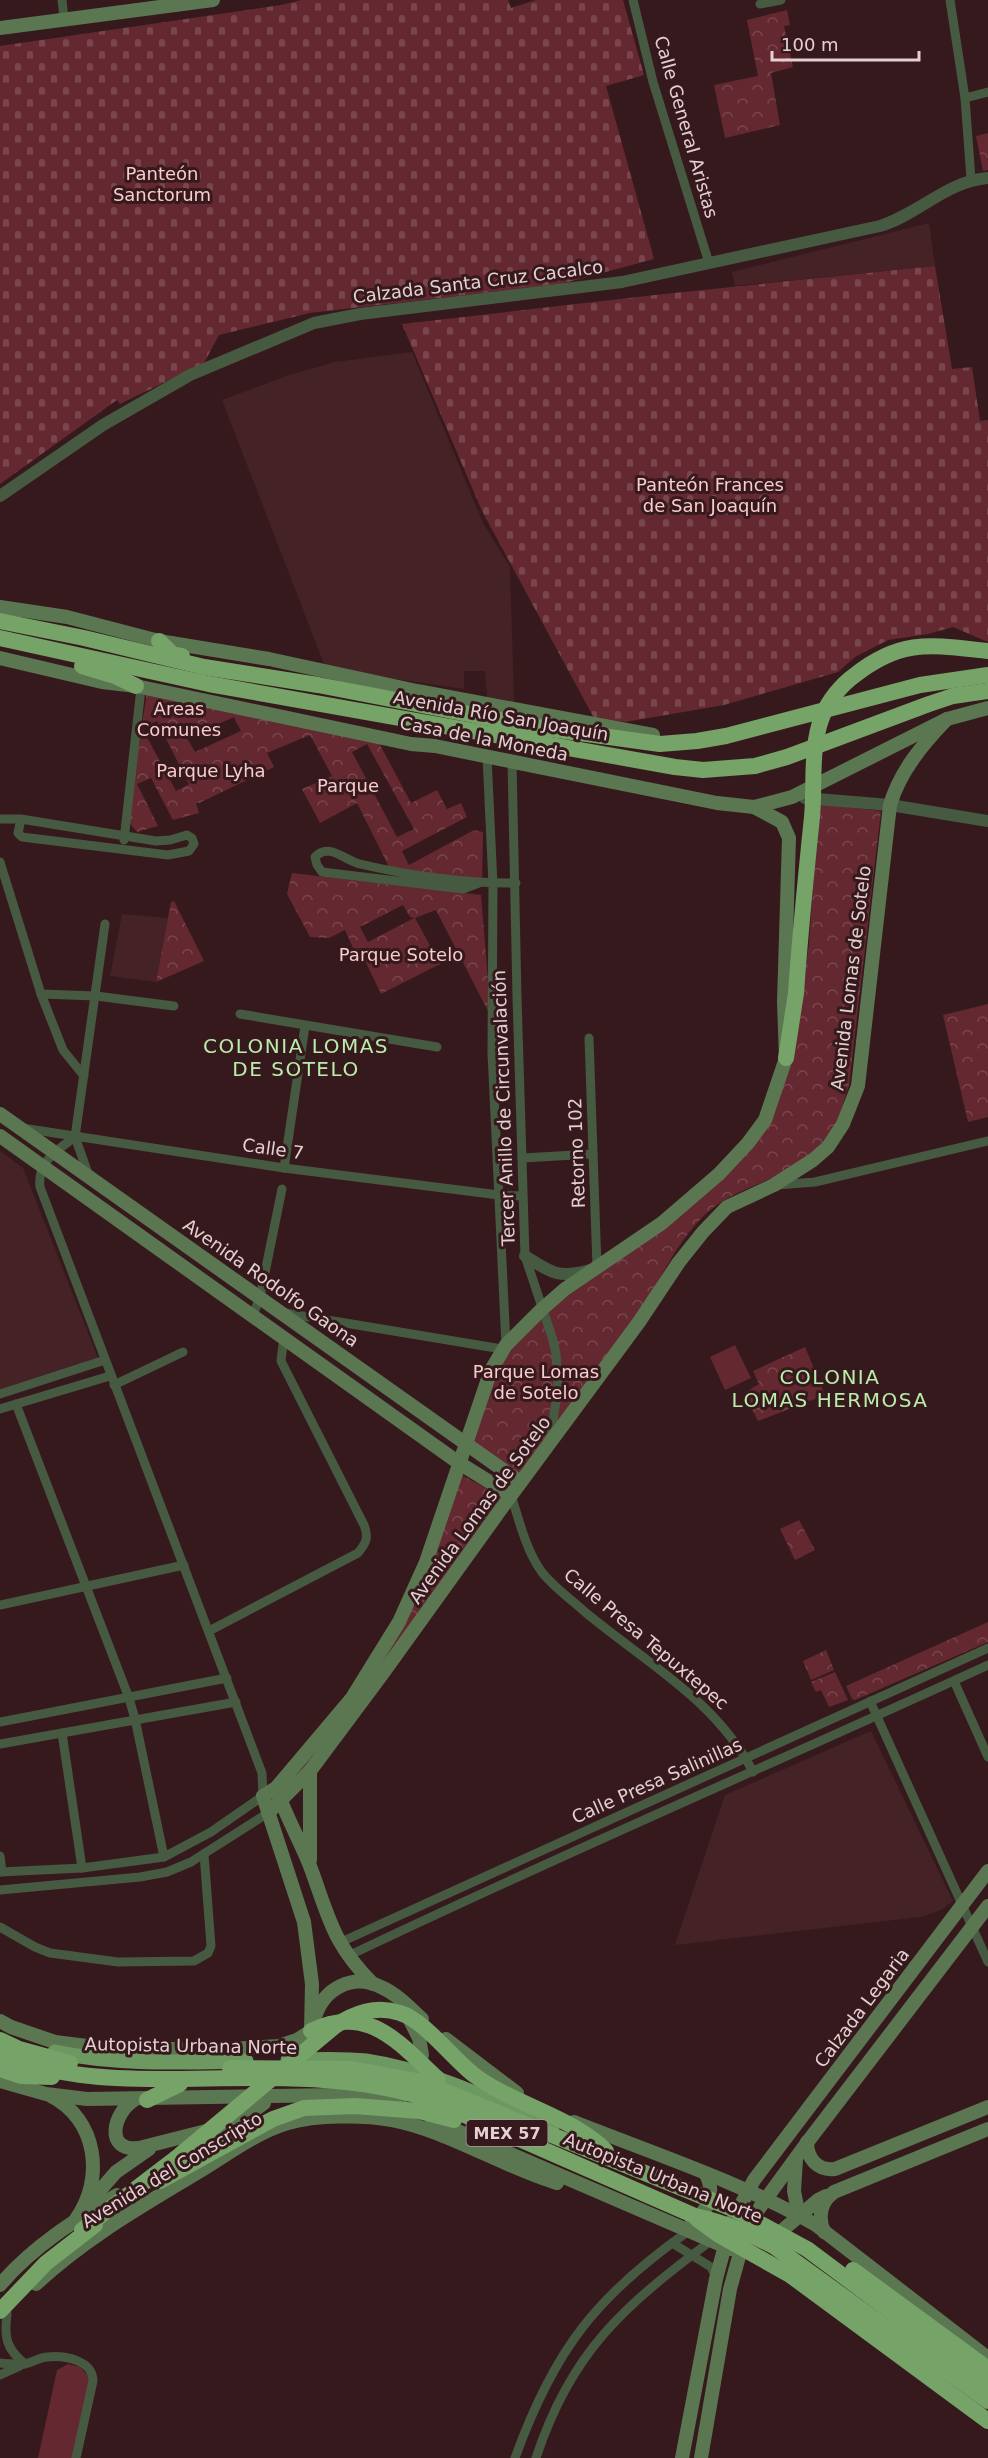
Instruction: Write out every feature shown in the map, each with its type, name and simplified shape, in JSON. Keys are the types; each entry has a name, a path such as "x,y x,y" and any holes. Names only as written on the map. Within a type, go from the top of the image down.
{"highway":[{"name":"Avenida Río San Joaquín","path":"0,621 84,638 204,667 318,685 435,709 606,738 660,744 697,741 760,728 920,685 988,675"},
{"name":"Avenida Río San Joaquín","path":"0,638 152,672 303,702 703,770 755,766 787,758 929,704 953,696 988,691"},
{"path":"159,641 172,654 192,659 204,667"},
{"path":"786,1058 796,993 813,803 816,739 822,717 834,695 850,679 890,652 913,646 937,645 988,651"},
{"path":"59,650 81,666 116,676 139,687"},
{"path":"2,2313 46,2259 180,2155 335,2026 360,2012 389,2011 406,2016 419,2024 461,2064 492,2087 581,2132 600,2145 615,2160"},
{"path":"309,2038 326,2024 351,2021 367,2023 393,2038 438,2079"},
{"name":"MEX 57","path":"0,2032 30,2045 91,2059 153,2062 348,2060 384,2064 438,2079 690,2185"},
{"name":"Autopista Urbana Norte","path":"0,2040 63,2062 110,2067 331,2067 399,2076 442,2089 733,2209 788,2237 988,2384"},
{"name":"Autopista Urbana Norte","path":"0,2054 39,2068 119,2079 310,2080 366,2083 428,2099 692,2223 717,2220 775,2247 810,2270 988,2402"},
{"name":"MEX 57","path":"0,2060 61,2080 109,2085 354,2086 418,2096 466,2114 678,2205"},
{"path":"0,2069 32,2077 78,2074"},
{"path":"140,2100 180,2084"},
{"path":"2,2313 46,2263 122,2206 179,2170 273,2119 304,2108 345,2106 419,2111 447,2117 525,2143"},
{"path":"733,2209 746,2207 809,2237 988,2369"},
{"path":"692,2223 719,2235 790,2275 988,2421"},
{"path":"806,2241 988,2375"},
{"path":"787,2262 988,2410"}],"main road":[{"path":"0,28 211,0"},
{"name":"Casa de la Moneda","path":"0,607 67,617 159,641 269,659 571,721 697,741"},
{"name":"Casa de la Moneda","path":"0,658 102,682 139,687 411,744 435,746 717,803 754,807 792,797 947,719"},
{"path":"947,719 988,708"},
{"name":"Avenida Lomas de Sotelo","path":"263,1796 278,1794 310,1771 703,1232 727,1207 774,1185 813,1160 828,1147 843,1124 858,1086 890,805 903,774 925,743 947,719"},
{"path":"754,807 782,822 789,838 784,1002 786,1058"},
{"name":"Avenida Lomas de Sotelo","path":"268,1813 278,1794 352,1698 399,1622 426,1562 491,1370 504,1347 542,1309 595,1268 662,1223 719,1174 748,1143 765,1120 786,1058"},
{"name":"Avenida Rodolfo Gaona","path":"0,1114 520,1482"},
{"name":"Avenida Rodolfo Gaona","path":"0,1136 459,1463 511,1495"},
{"path":"309,1865 310,1771"},
{"path":"278,1794 309,1865 329,1923 348,1956 373,1984"},
{"path":"263,1796 304,1922 312,1984 309,2038"},
{"name":"Calzada Legaria","path":"744,2189 764,2168 988,1871"},
{"path":"745,2256 752,2223 765,2198 988,1906"},
{"path":"309,2038 318,2008 322,1999 329,1993 345,1984 359,1982 373,1984 388,1991 476,2063 512,2090 546,2110 744,2189 799,2216 820,2229 988,2358"},
{"path":"401,2001 417,2031 422,2055"},
{"path":"0,2021 55,2042 111,2049 230,2049 279,2046 309,2038"},
{"path":"0,2081 46,2094 87,2099 140,2100 337,2095 379,2099 400,2105 676,2224 692,2223 744,2189"},
{"path":"46,2094 63,2103 76,2116 91,2146 92,2183 77,2217"},
{"path":"140,2100 124,2107 115,2128 118,2141 134,2149 237,2123"},
{"name":"Avenida del Conscripto","path":"0,2285 25,2259 77,2217 237,2123 264,2103"},
{"path":"807,2142 808,2153 813,2161 820,2167 830,2170 988,2107"},
{"path":"371,2118 386,2113"},
{"name":"Avenida del Conscripto","path":"2,2313 67,2257 141,2207 268,2131 288,2123 306,2120 371,2118 407,2124 545,2179 596,2190"},
{"path":"701,2458 730,2289 735,2270 745,2256 818,2200 988,2129"},
{"path":"930,2131 938,2149"},
{"path":"77,2217 116,2172 135,2157 161,2142"},
{"path":"796,2157 794,2191 799,2216"},
{"path":"676,2224 693,2220 706,2208 711,2191 706,2174"},
{"path":"682,2458 716,2279 744,2189"},
{"path":"820,2229 822,2208 826,2199 834,2193"},
{"path":"692,2223 712,2240 780,2277 988,2430"},
{"path":"780,2277 778,2256 783,2243 797,2230 820,2229"},
{"path":"46,2263 67,2257"},
{"path":"701,2360 718,2362"}],"street":[{"path":"62,0 64,19"},
{"path":"130,11 150,0"},
{"name":"Calle General Aristas","path":"633,0 654,82 709,263"},
{"path":"760,4 781,0"},
{"path":"950,0 965,98 971,179"},
{"path":"965,98 988,92"},
{"name":"Calzada Santa Cruz Cacalco","path":"0,496 103,425 190,375 314,323 351,315 622,282 894,222 946,190 971,179 988,178"},
{"path":"123,849 139,687"},
{"name":"Tercer Anillo de Circunvalación","path":"487,757 493,884 492,1053 504,1347"},
{"name":"Tercer Anillo de Circunvalación","path":"512,762 525,1256 553,1340 558,1388 548,1447"},
{"path":"792,797 890,805 988,821"},
{"path":"0,819 21,819 156,841 187,835 192,838 194,844 189,851 168,855 22,837 18,833 21,819"},
{"path":"479,883 463,888 322,872 317,866 315,857 320,851 328,850 349,862 380,869 479,883 516,884"},
{"path":"0,862 41,994 63,1050 84,1076"},
{"path":"89,1176 75,1137 105,924"},
{"path":"41,994 96,996 174,1006"},
{"path":"240,1014 437,1047"},
{"path":"284,1168 305,1026"},
{"name":"Retorno 102","path":"589,1038 595,1268"},
{"name":"Calle 7","path":"20,1127 284,1168 499,1196 522,1196"},
{"path":"75,1137 42,1166 39,1176 40,1187 262,1773 278,1794"},
{"path":"774,1185 815,1182 988,1141"},
{"path":"522,1158 593,1154"},
{"path":"253,1315 260,1297 282,1189"},
{"path":"525,1256 552,1272 566,1276 595,1268"},
{"path":"282,1312 504,1347"},
{"path":"209,1631 358,1553 366,1542 367,1533 281,1361 284,1337"},
{"path":"0,1409 112,1380 183,1352"},
{"path":"0,1394 105,1360"},
{"path":"16,1404 129,1698 164,1857"},
{"name":"Calle Presa Tepuxtepec","path":"511,1495 531,1552 541,1571 553,1584 686,1690 722,1725 753,1772"},
{"path":"0,1605 184,1565"},
{"name":"Calle Presa Salinillas","path":"339,1943 988,1648"},
{"name":"Calle Presa Salinillas","path":"348,1956 444,1910 988,1665"},
{"path":"0,1722 226,1678"},
{"path":"954,1681 988,1757"},
{"path":"870,1701 988,1962"},
{"path":"0,1744 236,1702"},
{"path":"62,1733 82,1868"},
{"path":"0,1856 1,1872 82,1868 164,1857 211,1832 263,1796 262,1773"},
{"path":"0,1890 140,1878 167,1872 204,1854 268,1813"},
{"path":"0,1927 50,1953 118,1962 194,1961 208,1953 211,1946 204,1854"},
{"path":"515,2458 552,2372 579,2330 633,2272 672,2243 692,2223"},
{"path":"536,2458 566,2387 598,2339 640,2295 712,2240"},
{"path":"672,2243 711,2267 716,2279"},
{"path":"2,2313 13,2355 25,2364"},
{"path":"0,2375 48,2356 80,2361 90,2371 93,2381 76,2458"},
{"path":"0,2363 25,2364"},
{"path":"520,2443 540,2446"}],"shaded area":[{"path":"929,223 935,266 735,286 732,272"},
{"path":"412,352 483,523 510,567 514,702 487,697 485,671 464,671 464,689 326,669 222,400 289,375 335,362"},
{"path":"122,914 168,918 156,982 110,976"},
{"path":"0,1151 23,1168 98,1358 0,1389"},
{"path":"871,1731 953,1901 941,1910 921,1917 675,1945 725,1795"}],"green space":[{"name":"Panteón Sanctorum","path":"301,0 508,0 511,8 536,0 623,0 644,75 606,86 654,259 561,284 310,313 219,335 204,363 120,404 117,400 0,484 0,46 281,5"},
{"path":"787,10 790,25 784,26 793,67 771,73 780,125 725,138 714,85 758,76 747,20"},
{"path":"988,133 988,170 983,171 976,136"},
{"name":"Panteón Frances de San Joaquín","path":"935,266 952,369 972,367 980,421 988,420 988,642 953,627 928,634 888,640 855,657 838,672 724,705 625,722 594,718 482,511 402,324"},
{"path":"147,691 377,739 411,803 437,790 447,809 461,803 467,817 402,851 409,865 474,830 483,832 482,882 389,867 357,803 320,823 302,789 332,776 310,735 267,753 274,767 196,803 199,813 173,820 151,778 137,784 158,826 137,832 128,821","holes":["234,717 241,731 195,752 187,738","157,721 189,784 176,791 142,728","367,744 414,829 397,837 352,752"]},
{"name":"Parque Lomas de Sotelo","path":"819,804 881,811 849,1085 835,1127 828,1140 802,1163 737,1193 708,1212 698,1222 680,1245 628,1327 518,1479 470,1446 500,1362 541,1316 593,1277 765,1128 799,1019 809,943"},
{"name":"Parque Sotelo","path":"292,873 481,895 491,1017 436,910 415,918 440,964 381,994 359,948 354,950 345,930 329,938 310,937 287,894","holes":["403,905 410,917 414,918 368,942 360,927"]},
{"path":"174,901 204,961 156,982 171,902"},
{"path":"988,1004 988,1117 968,1122 943,1015"},
{"path":"735,1345 751,1378 725,1390 710,1357"},
{"path":"805,1347 825,1395 758,1421 744,1393 759,1384 753,1371"},
{"path":"460,1474 504,1498 304,1773 299,1772 359,1690 408,1613"},
{"path":"799,1520 815,1550 795,1560 780,1529"},
{"path":"988,1622 988,1642 855,1700 852,1699 846,1686"},
{"path":"826,1650 834,1670 811,1680 803,1661"},
{"path":"835,1672 848,1700 829,1707 821,1690 816,1692 811,1682"},
{"path":"68,2364 80,2367 91,2379 74,2458 38,2458 57,2370"}],"district":[{"name":"COLONIA LOMAS DE SOTELO","path":"296,1058"},
{"name":"COLONIA LOMAS HERMOSA","path":"830,1388"}],"park label":[{"name":"Areas Comunes","path":"179,719"},
{"name":"Parque Lyha","path":"211,771"},
{"name":"Parque","path":"348,786"}]}
